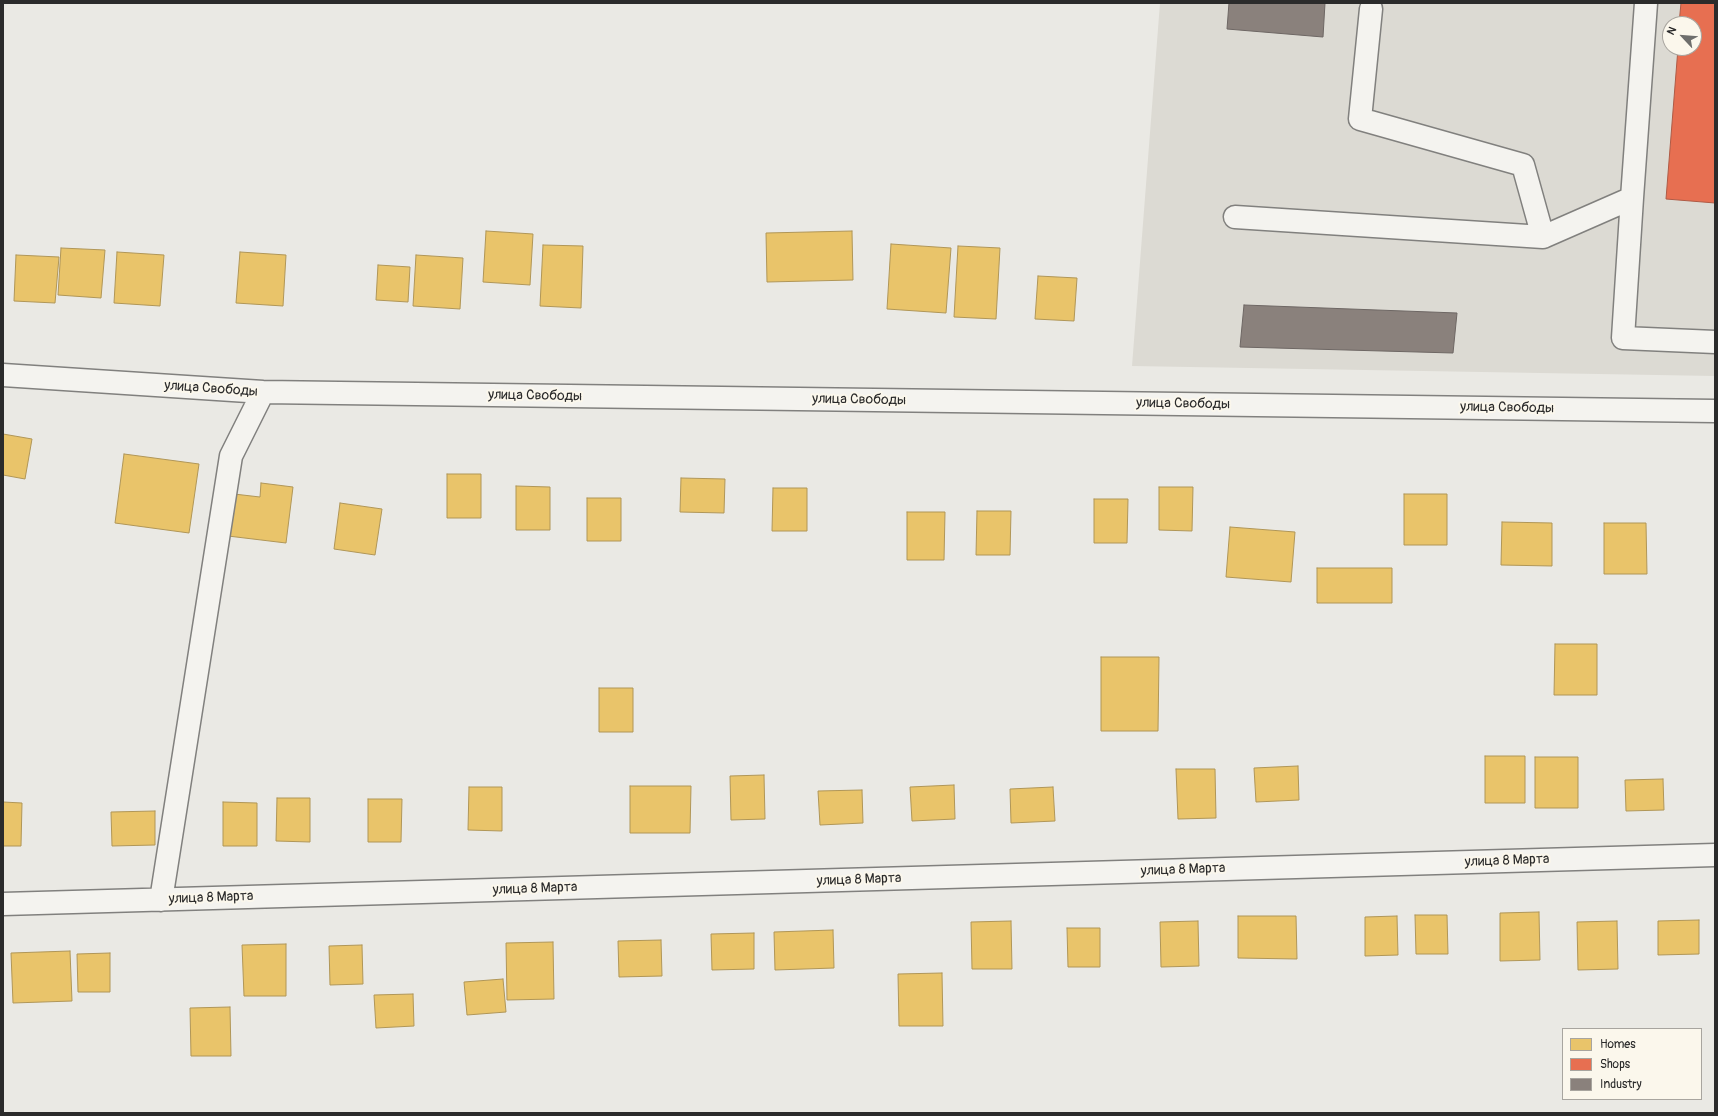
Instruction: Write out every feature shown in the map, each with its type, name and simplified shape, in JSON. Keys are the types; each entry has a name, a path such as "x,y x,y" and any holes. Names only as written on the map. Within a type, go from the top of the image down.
{"street":[{"path":"1646,3 1623,338 1715,342"},
{"path":"1371,9 1360,119 1523,165 1543,237"},
{"path":"1235,217 1543,237 1632,198"},
{"name":"улица Свободы","path":"3,375 263,392 1715,411"},
{"path":"161,900 231,456 263,392"},
{"name":"улица 8 Марта","path":"3,904 1715,855"}],"shaded area":[{"path":"1160,3 1715,3 1715,376 1132,366"}],"building: Homes":[{"path":"486,231 533,234 530,285 483,282"},
{"path":"852,231 853,280 767,282 766,233"},
{"path":"891,244 951,248 946,313 887,309"},
{"path":"543,245 583,246 581,308 540,306"},
{"path":"958,246 1000,248 996,319 954,317"},
{"path":"61,248 105,250 101,298 58,295"},
{"path":"117,252 164,255 160,306 114,303"},
{"path":"240,252 286,255 283,306 236,303"},
{"path":"16,255 59,257 55,303 14,301"},
{"path":"416,255 463,258 460,309 413,306"},
{"path":"378,265 410,267 408,302 376,300"},
{"path":"1038,276 1077,278 1074,321 1035,319"},
{"path":"3,434 32,439 25,479 3,475"},
{"path":"124,454 199,464 189,533 115,523"},
{"path":"447,474 481,474 481,518 447,518"},
{"path":"681,478 725,479 724,513 680,512"},
{"path":"261,483 293,487 286,543 228,536 234,494 260,497"},
{"path":"516,486 550,487 550,530 516,530"},
{"path":"1159,487 1193,487 1192,531 1159,530"},
{"path":"773,488 807,488 807,531 772,531"},
{"path":"1404,494 1447,494 1447,545 1404,545"},
{"path":"587,498 621,498 621,541 587,541"},
{"path":"1094,499 1128,499 1127,543 1094,543"},
{"path":"340,503 382,509 375,555 334,549"},
{"path":"977,511 1011,511 1010,555 976,555"},
{"path":"907,512 945,512 944,560 907,560"},
{"path":"1502,522 1552,523 1552,566 1501,565"},
{"path":"1604,523 1646,523 1647,574 1604,574"},
{"path":"1230,527 1295,532 1291,582 1226,577"},
{"path":"1317,568 1392,568 1392,603 1317,603"},
{"path":"1555,644 1597,644 1597,695 1554,695"},
{"path":"1101,657 1159,657 1158,731 1101,731"},
{"path":"599,688 633,688 633,732 599,732"},
{"path":"1485,756 1525,756 1525,803 1485,803"},
{"path":"1535,757 1578,757 1578,808 1535,808"},
{"path":"1298,766 1299,800 1256,802 1254,768"},
{"path":"1176,769 1215,769 1216,818 1178,819"},
{"path":"764,775 765,819 731,820 730,776"},
{"path":"1663,779 1664,810 1626,811 1625,780"},
{"path":"954,785 955,819 912,821 910,787"},
{"path":"630,786 691,786 690,833 630,833"},
{"path":"469,787 502,787 502,831 468,830"},
{"path":"1053,787 1055,821 1011,823 1010,789"},
{"path":"862,790 863,823 820,825 818,791"},
{"path":"277,798 310,798 310,842 276,841"},
{"path":"368,799 402,799 401,842 368,842"},
{"path":"3,802 22,803 21,846 3,846"},
{"path":"223,802 257,803 257,846 223,846"},
{"path":"155,811 155,845 112,846 111,812"},
{"path":"1539,912 1540,960 1500,961 1500,913"},
{"path":"1415,915 1447,915 1448,954 1416,954"},
{"path":"1238,916 1296,916 1297,959 1238,958"},
{"path":"1397,916 1398,955 1365,956 1365,917"},
{"path":"1699,920 1699,954 1658,955 1658,921"},
{"path":"1011,921 1012,969 972,969 971,922"},
{"path":"1198,921 1199,966 1161,967 1160,922"},
{"path":"1617,921 1618,969 1578,970 1577,922"},
{"path":"1067,928 1100,928 1100,967 1068,967"},
{"path":"833,930 834,968 775,970 774,932"},
{"path":"754,933 754,969 712,970 711,934"},
{"path":"661,940 662,976 619,977 618,941"},
{"path":"553,942 554,999 507,1000 506,943"},
{"path":"286,944 286,996 244,996 242,945"},
{"path":"362,945 363,984 330,985 329,946"},
{"path":"70,951 72,1001 13,1003 11,953"},
{"path":"110,953 110,992 78,992 77,954"},
{"path":"942,973 943,1026 899,1026 898,974"},
{"path":"503,979 506,1012 467,1015 464,982"},
{"path":"413,994 414,1026 376,1028 374,995"},
{"path":"230,1007 231,1056 191,1056 190,1008"}],"building: Shops":[{"path":"1681,3 1715,3 1715,203 1666,199 1677,56 1702,56 1702,16 1680,16"}],"building: Industry":[{"path":"1229,3 1325,3 1323,37 1227,29"},
{"path":"1244,305 1457,313 1453,353 1240,347"}]}
